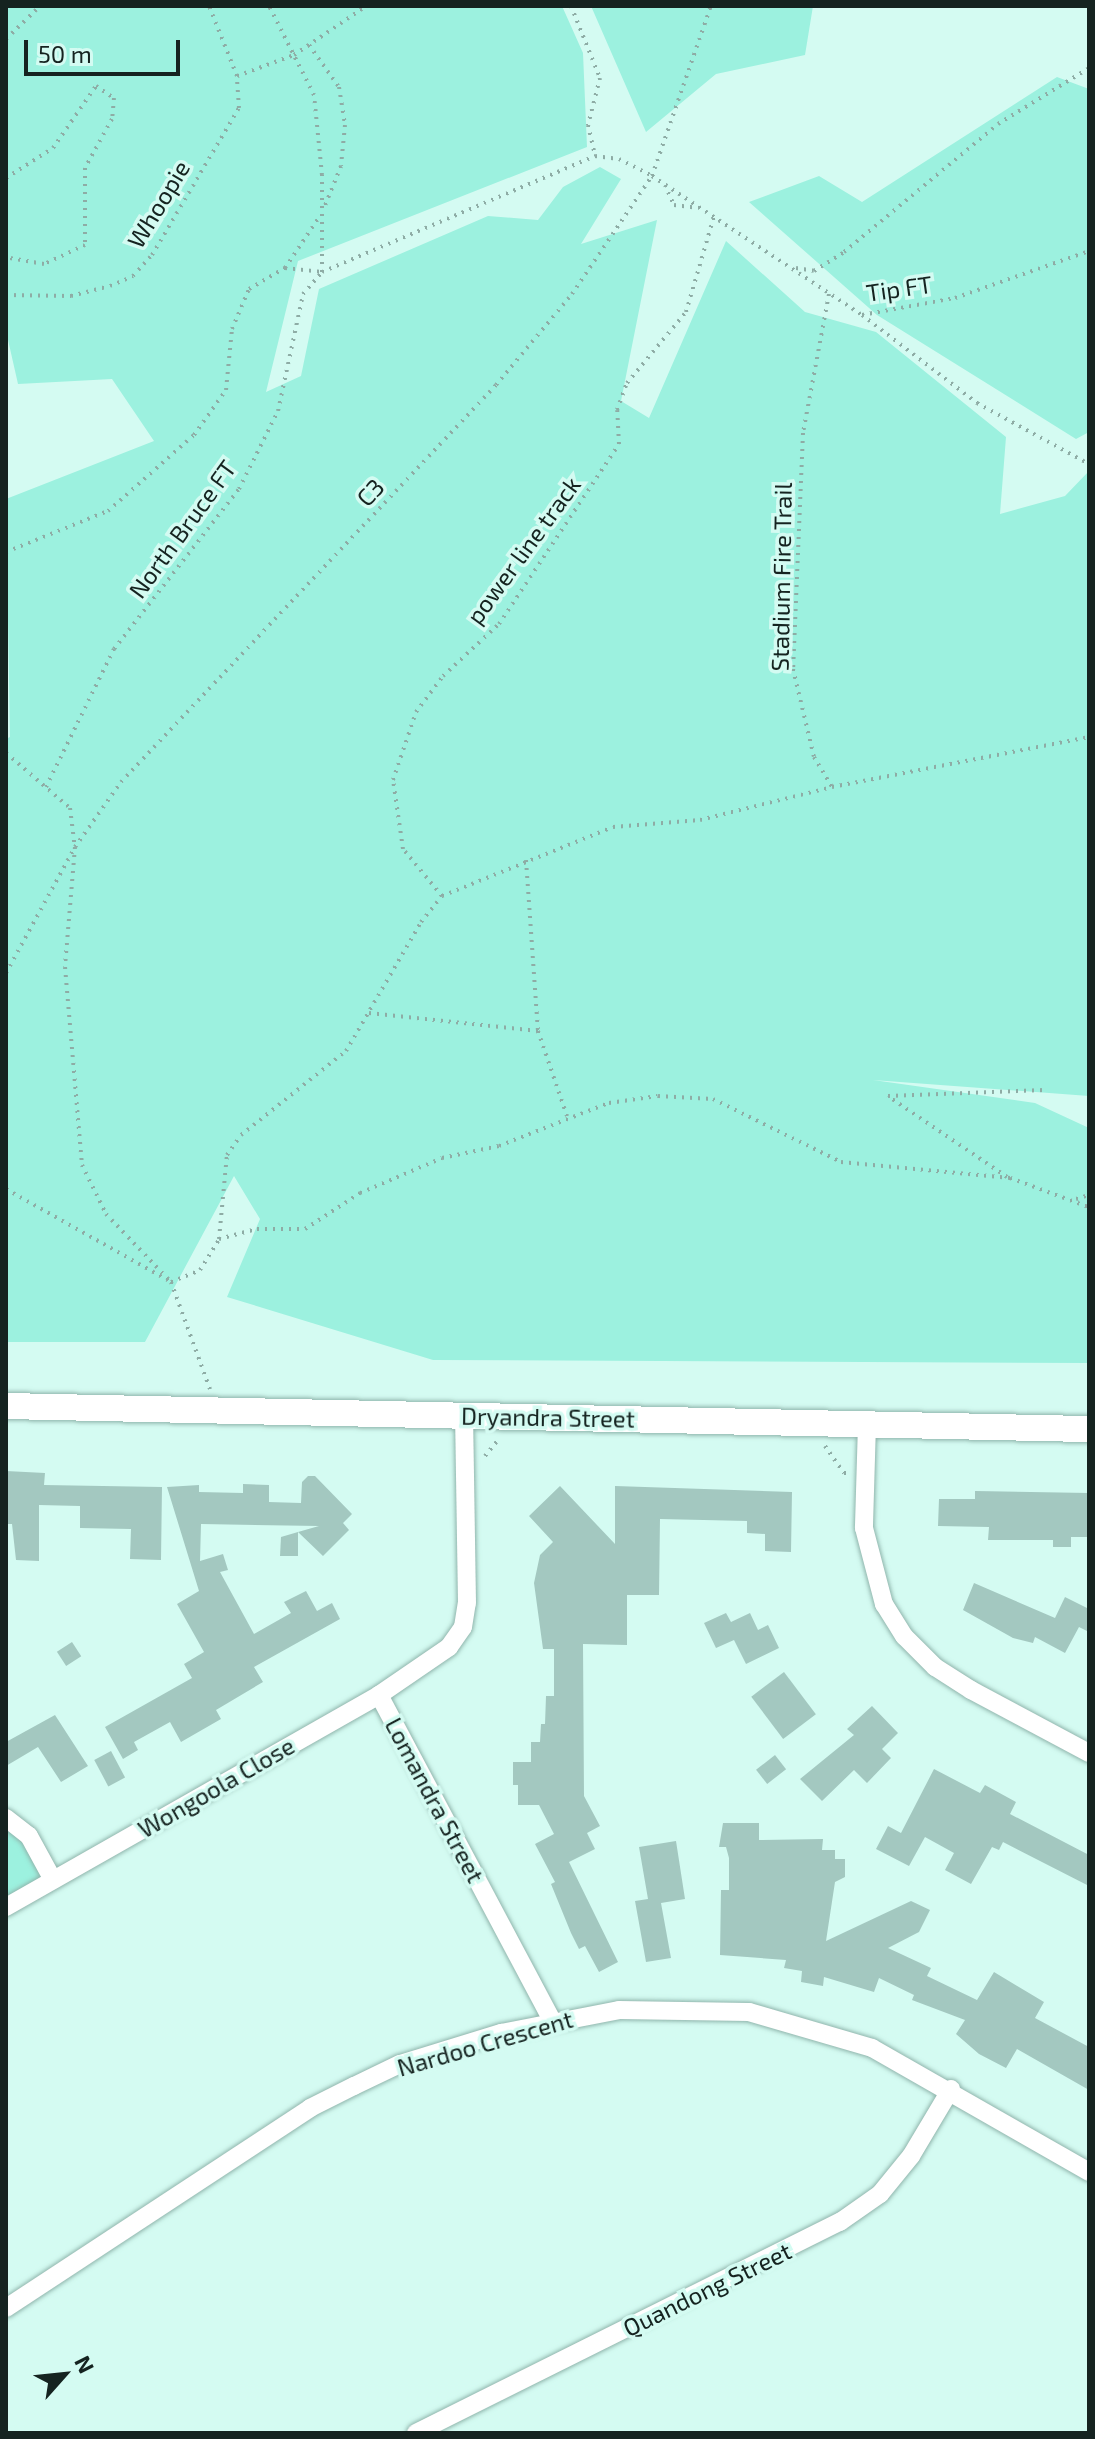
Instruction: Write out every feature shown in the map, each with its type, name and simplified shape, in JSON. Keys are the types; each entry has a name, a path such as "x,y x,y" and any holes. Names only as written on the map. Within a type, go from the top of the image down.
{"street":[{"name":"Dryandra Street","path":"6,1406 1089,1429"},
{"name":"Lomandra Street","path":"464,1415 467,1603 463,1627 437,1657 379,1695 551,2019"},
{"path":"867,1424 864,1528 884,1604 904,1636 935,1667 971,1690 1089,1753"},
{"name":"Wongoola Close","path":"6,1907 379,1695"},
{"path":"6,1818 29,1836 53,1880"},
{"name":"Nardoo Crescent","path":"6,2308 310,2108 400,2064 551,2019 619,2010 749,2012 872,2048 951,2089 1089,2172"},
{"name":"Quandong Street","path":"416,2433 840,2222 880,2194 911,2156 951,2089"}],"path":[{"path":"6,39 40,6"},
{"path":"209,6 237,76 294,55 366,6"},
{"path":"269,6 314,95 322,272"},
{"path":"285,268 322,272 595,156 588,125 600,78 571,6"},
{"name":"C3","path":"6,973 75,847 121,782 496,385 572,294 652,176 711,6"},
{"path":"6,552 108,511 194,435 226,390 232,329 249,289 285,268 321,213 341,166 345,125 339,87 309,45"},
{"path":"794,268 814,271 844,252 915,188 998,124 1089,68"},
{"name":"Whoopie","path":"6,295 71,296 133,276 152,255 239,108 237,76"},
{"path":"6,178 53,148 96,86 114,98 112,119 85,168 85,245 44,264 6,257"},
{"name":"Tip FT","path":"595,156 619,159 652,176 862,315 955,298 1089,251"},
{"path":"665,185 674,205 702,208"},
{"name":"power line track","path":"442,896 403,849 393,780 416,712 443,676 499,624 619,444 617,410 627,383 686,312 714,216"},
{"name":"North Bruce FT","path":"46,787 114,649 239,489 278,411 303,294 322,272"},
{"name":"Stadium Fire Trail","path":"829,294 803,433 793,669 814,757 832,787"},
{"path":"862,315 977,403 1089,464"},
{"path":"171,1282 200,1270 219,1239 227,1155 241,1135 346,1051 442,896 613,827 700,820 832,787 1089,737"},
{"path":"6,753 70,808 75,847 65,967 82,1165 106,1214 171,1282 218,1410"},
{"path":"526,860 538,1031 567,1116"},
{"path":"369,1013 538,1031"},
{"path":"1010,1178 888,1096 1045,1090"},
{"path":"219,1239 257,1229 305,1229 360,1193 428,1164 499,1146 567,1116 658,1096 713,1099 841,1162 1010,1178 1089,1207"},
{"path":"6,1189 171,1282"},
{"path":"1074,1200 1089,1195"}],"green space":[{"path":"6,6 562,6 583,53 587,147 298,261 266,392 301,376 319,289 488,216 538,220 563,187 600,167 621,179 581,244 657,220 621,401 649,418 726,241 805,312 876,332 1006,437 1000,514 1065,496 1089,471 1089,1096 873,1080 1035,1103 1089,1128 1089,1363 433,1360 227,1297 260,1219 234,1176 145,1342 6,1342 6,739 10,737 6,499 154,441 112,379 18,384 6,331"},
{"path":"591,6 813,6 805,55 716,74 646,132"},
{"path":"1057,77 1089,89 1089,432 1076,439 877,315 749,202 819,176 862,202"},
{"path":"6,1818 53,1880 6,1907"}],"building":[{"path":"6,1471 45,1473 44,1485 162,1487 161,1560 130,1559 131,1529 80,1528 80,1506 39,1505 39,1561 16,1560 12,1524 6,1524"},
{"path":"308,1476 315,1476 352,1514 343,1523 349,1530 323,1556 298,1532 319,1526 201,1524 200,1561 223,1554 228,1570 220,1572 254,1634 291,1613 284,1602 306,1591 317,1611 332,1603 340,1619 254,1667 263,1682 216,1710 221,1719 181,1742 170,1722 134,1742 138,1750 123,1759 105,1727 192,1678 184,1664 204,1652 177,1604 199,1591 167,1487 199,1485 199,1492 243,1493 243,1484 269,1485 269,1502 301,1503 302,1482"},
{"path":"560,1486 615,1544 615,1486 792,1492 791,1552 765,1551 765,1534 747,1533 747,1521 660,1519 659,1595 627,1595 627,1645 583,1644 584,1796 600,1826 587,1833 595,1849 569,1862 618,1962 599,1972 585,1946 579,1949 571,1933 551,1884 555,1882 535,1844 554,1834 539,1805 518,1805 518,1785 513,1785 513,1762 531,1762 531,1742 540,1742 541,1724 545,1724 546,1696 554,1696 554,1649 543,1649 534,1583 540,1555 553,1542 529,1516"},
{"path":"975,1491 1089,1493 1089,1537 1071,1537 1071,1547 1053,1547 1053,1540 988,1540 989,1527 938,1526 939,1499 975,1499"},
{"path":"298,1532 298,1556 280,1556 281,1537"},
{"path":"974,1583 1055,1618 1065,1597 1089,1609 1089,1632 1079,1627 1065,1653 1035,1637 1033,1643 1013,1638 963,1610"},
{"path":"726,1613 731,1622 750,1613 758,1630 768,1625 779,1648 746,1664 734,1640 716,1648 704,1623"},
{"path":"72,1642 81,1656 66,1666 57,1652"},
{"path":"784,1672 816,1714 783,1739 751,1697"},
{"path":"872,1706 898,1733 882,1749 891,1758 867,1783 854,1770 822,1801 800,1779 854,1735 847,1729"},
{"path":"55,1715 88,1766 61,1782 38,1747 6,1766 6,1742"},
{"path":"111,1751 125,1777 108,1786 94,1760"},
{"path":"775,1755 786,1769 767,1784 756,1770"},
{"path":"934,1769 980,1793 985,1785 1016,1802 1010,1814 1089,1855 1089,1886 1003,1842 999,1850 992,1847 971,1884 945,1870 954,1853 925,1837 909,1866 876,1849 888,1826 901,1833"},
{"path":"723,1823 759,1823 759,1840 823,1839 822,1850 835,1850 835,1859 845,1859 845,1877 835,1882 826,1941 911,1901 930,1910 919,1932 888,1948 931,1968 927,1976 977,2000 994,1972 1044,2002 1035,2018 1089,2047 1089,2090 1017,2049 1006,2068 979,2054 956,2034 965,2020 912,2000 914,1995 879,1978 874,1992 824,1977 823,1986 801,1982 802,1971 784,1968 786,1960 720,1955 721,1890 729,1890 729,1858 726,1847 719,1847"},
{"path":"676,1841 685,1899 661,1903 671,1958 646,1962 635,1901 648,1899 639,1847"}]}
